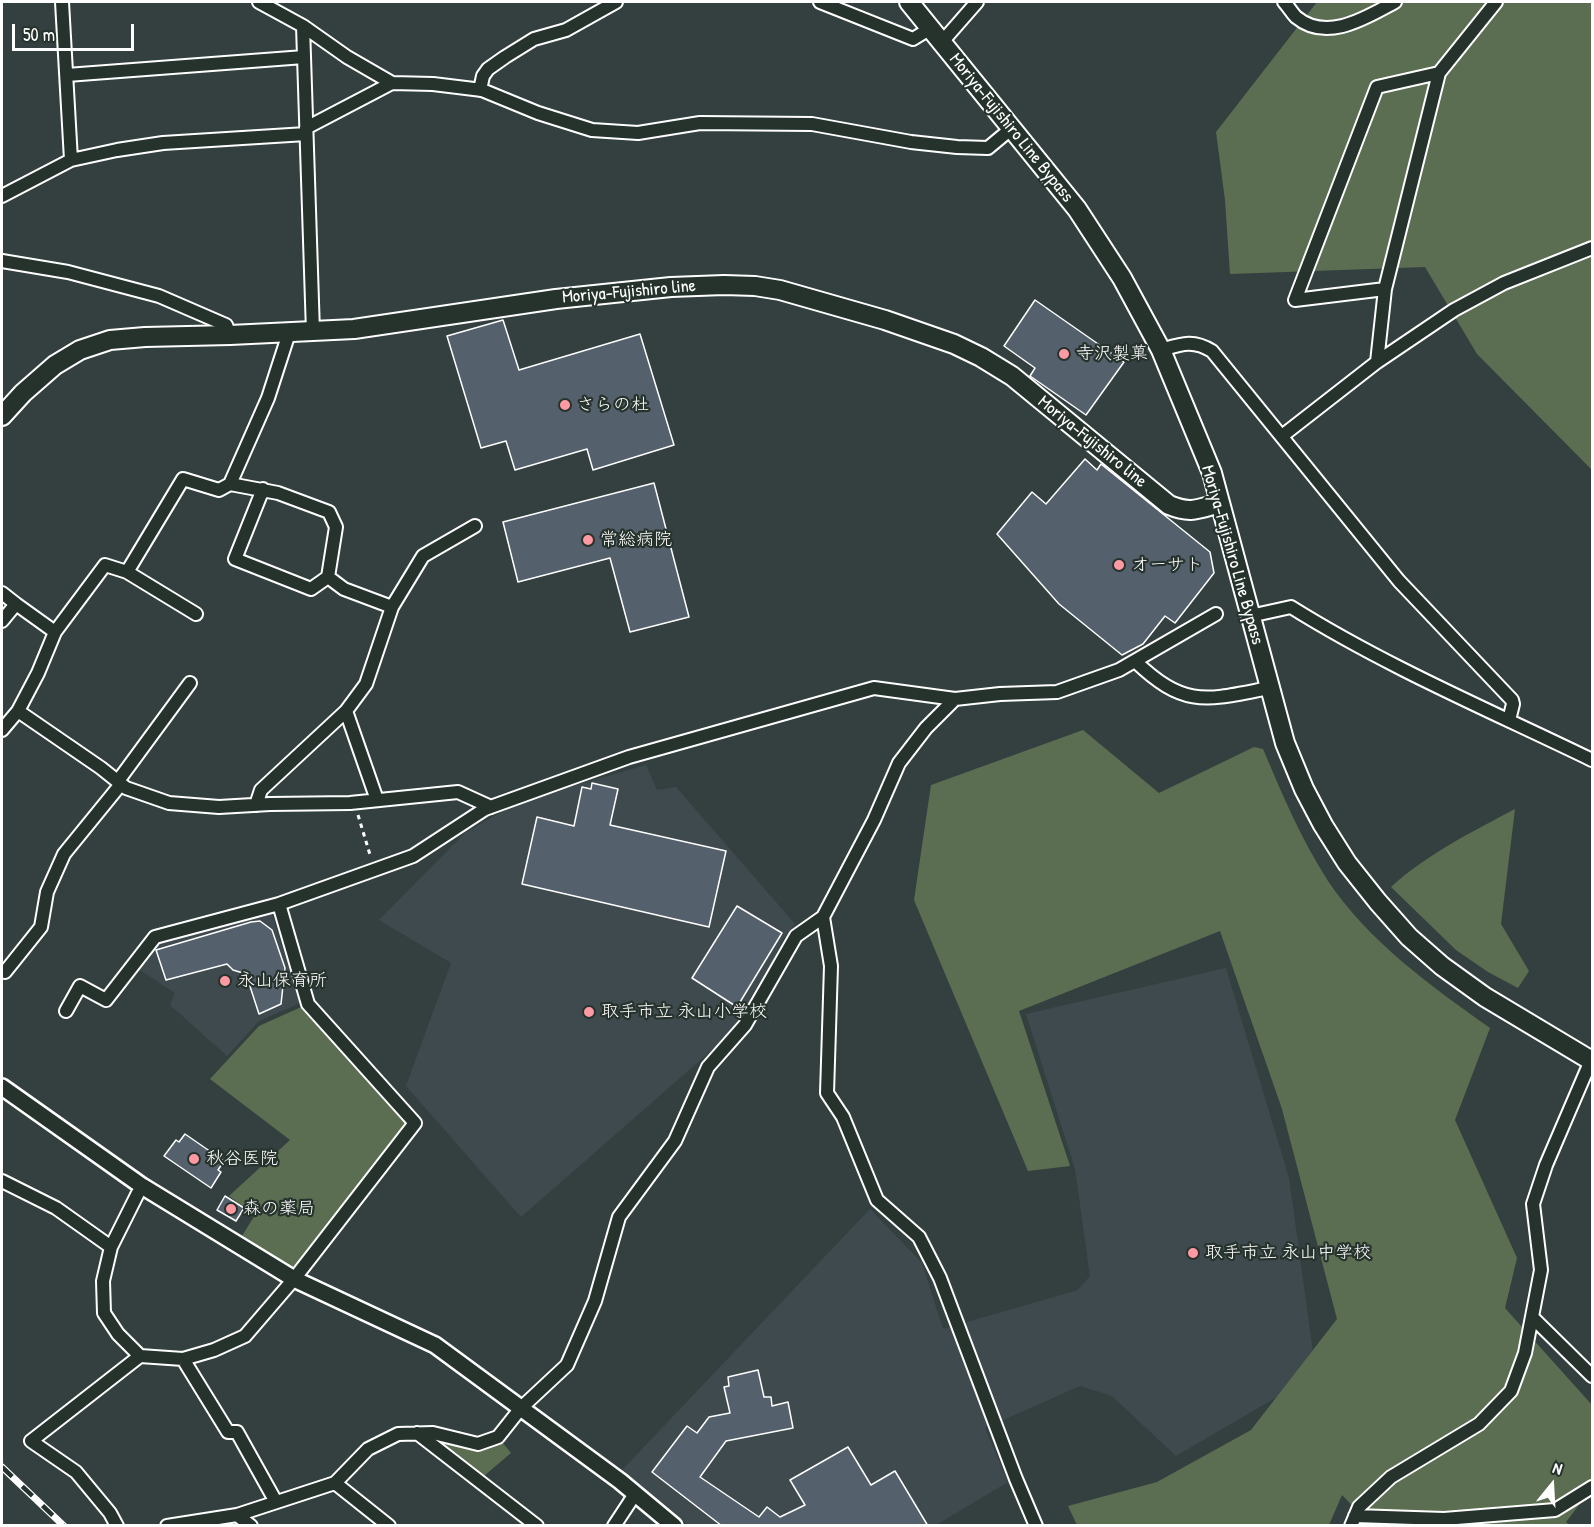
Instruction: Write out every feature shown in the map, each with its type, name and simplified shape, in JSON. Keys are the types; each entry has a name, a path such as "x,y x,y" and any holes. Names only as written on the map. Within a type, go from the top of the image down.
{"main road":[{"name":"Moriya-Fujishiro Line Bypass","path":"909,2 1077,209 1122,279 1161,350 1212,473 1285,743 1323,825 1347,863 1409,937 1442,966 1485,997 1592,1060"},
{"name":"Moriya-Fujishiro line","path":"2,416 23,393 55,365 80,350 110,340 354,329 556,298 724,285 780,290 885,320 954,344 1012,376 1169,505 1184,511 1220,503"}],"street":[{"path":"62,2 71,160"},
{"path":"259,2 303,26 347,57 392,82 480,90 592,130 638,133 700,123 812,124 911,142 988,148 1012,128"},
{"path":"480,90 483,76 488,69 505,57 534,39 566,30 616,2"},
{"path":"820,2 913,39 936,35 977,2"},
{"path":"1284,2 1297,17 1314,26 1331,28 1356,23 1395,2"},
{"path":"1377,362 1385,289 1439,73 1491,3"},
{"path":"303,26 313,332"},
{"path":"67,75 304,57"},
{"path":"1385,289 1295,300 1377,87 1439,73"},
{"path":"2,196 71,160 117,150 163,143 306,131 392,82"},
{"path":"1282,436 1377,362 1454,310 1504,283 1593,248"},
{"path":"2,261 68,272 159,296 226,325 230,335"},
{"path":"230,484 268,398 289,333"},
{"path":"1161,350 1187,342 1202,344 1212,351 1399,581 1508,695 1513,704 1509,720"},
{"path":"127,572 183,478 219,490 230,484 263,489 329,512 336,527 328,577 311,589 235,559 263,489"},
{"path":"256,805 261,790 345,711 366,684 392,607 423,556 475,526"},
{"path":"2,730 18,711 38,673 55,632 105,565 127,572 196,614"},
{"path":"328,577 344,589 392,607"},
{"path":"2,593 55,632"},
{"path":"2,621 16,604"},
{"path":"1250,616 1291,607 1325,629 1382,659 1593,760"},
{"path":"66,1011 80,986 106,1000 155,937 279,904 412,856 485,809 629,757 874,688 955,699 1000,694 1057,692 1119,670 1216,614"},
{"path":"1135,661 1167,686 1184,694 1204,699 1221,699 1269,688"},
{"path":"5,972 41,927 47,892 64,854 119,783 190,682"},
{"path":"167,1526 237,1515 335,1482 368,1449 398,1434 433,1433 478,1444 498,1437 521,1408 567,1365 596,1301 619,1217 675,1142 708,1067 746,1025 796,936 823,917 874,820 899,763 926,728 955,699"},
{"path":"18,711 126,788 169,803 219,807 354,802 458,792 491,807"},
{"path":"345,711 376,800"},
{"path":"138,1193 111,1246 103,1281 104,1312 118,1334 140,1356 183,1359 214,1350 245,1336 294,1279 415,1123 308,1004 279,904"},
{"path":"823,917 831,966 827,1093 843,1117 877,1200 919,1237 940,1278 1036,1526"},
{"path":"1592,1060 1546,1165 1533,1204 1541,1270 1525,1353 1511,1391 1479,1424 1391,1477 1359,1507 1353,1521 1444,1519 1555,1509 1593,1487"},
{"path":"2,1088 142,1186 294,1279 435,1345 635,1494 674,1526"},
{"path":"2,1180 56,1208 111,1246"},
{"path":"1532,1317 1593,1376"},
{"path":"117,1526 76,1472 31,1441 140,1356"},
{"path":"183,1359 228,1432 237,1432 276,1502"},
{"path":"417,1433 537,1526"},
{"path":"335,1482 389,1526"},
{"path":"614,1526 635,1494"},
{"path":"237,1515 251,1526"}],"path":[{"path":"354,802 375,869"}],"shaded area":[{"name":"取手市立 永山小学校","path":"646,765 657,790 676,787 795,924 783,939 760,989 729,1035 521,1217 406,1086 451,963 379,920 466,832 521,801"},
{"name":"永山保育所","path":"272,914 300,1003 259,1021 227,1056 170,1005 175,993 137,968 157,944"},
{"name":"取手市立 永山中学校","path":"1226,968 1289,1178 1316,1374 1176,1456 1112,1396 1080,1386 985,1428 1008,1482 936,1525 688,1525 622,1470 870,1209 922,1263 943,1329 1078,1290 1090,1276 1075,1169 1026,1014"}],"green space":[{"path":"1317,2 1592,2 1592,470 1477,354 1425,267 1230,274 1225,200 1216,132"},
{"path":"1083,730 1159,793 1254,747 1263,749 1309,849 1344,903 1362,924 1402,962 1490,1028 1455,1120 1517,1258 1505,1308 1592,1405 1592,1488 1566,1522 1570,1525 1371,1525 1342,1495 1329,1525 1077,1525 1068,1506 1157,1482 1251,1430 1337,1319 1282,1109 1220,931 1019,1011 1070,1166 1028,1171 914,900 931,785"},
{"path":"1515,809 1501,924 1529,971 1518,988 1488,972 1456,950 1391,887 1435,854"},
{"path":"308,1004 415,1123 294,1279 237,1244 255,1215 229,1196 290,1140 210,1079 259,1026"},
{"path":"417,1433 478,1444 498,1437 511,1453 478,1481"}],"building":[{"name":"寺沢製菓","path":"1035,300 1124,362 1086,415 1030,376 1035,368 1004,346"},
{"name":"さらの杜","path":"503,320 519,370 640,334 674,445 593,470 587,449 515,470 506,441 481,448 447,336"},
{"name":"オーサト","path":"1085,459 1097,470 1101,464 1210,552 1214,573 1175,623 1165,616 1143,644 1122,655 1059,604 997,534 1032,492 1046,504"},
{"name":"常総病院","path":"654,483 689,617 630,632 610,558 518,582 503,522"},
{"path":"592,783 618,789 610,825 726,851 709,927 522,884 537,817 574,826 582,787 591,789"},
{"path":"737,906 782,933 737,1007 692,978"},
{"path":"260,921 272,930 285,968 281,1004 259,1014 246,974 233,970 227,964 166,980 156,950"},
{"name":"秋谷医院","path":"185,1134 224,1161 218,1170 221,1172 211,1188 164,1156 176,1140 179,1142"},
{"name":"森の薬局","path":"225,1196 244,1208 236,1221 217,1210"},
{"path":"758,1370 764,1397 771,1397 772,1406 788,1402 793,1428 726,1441 700,1477 759,1517 767,1507 780,1517 805,1505 790,1480 848,1447 871,1485 895,1471 928,1526 722,1526 652,1472 687,1426 697,1433 709,1417 730,1413 724,1387 729,1386 728,1377"}],"railway":[{"path":"2,1467 64,1526"}],"place":[{"name":"寺沢製菓","path":"1064,354"},
{"name":"さらの杜","path":"565,405"},
{"name":"常総病院","path":"588,540"},
{"name":"オーサト","path":"1119,565"},
{"name":"永山保育所","path":"225,981"},
{"name":"取手市立 永山小学校","path":"589,1012"},
{"name":"秋谷医院","path":"194,1159"},
{"name":"森の薬局","path":"231,1209"},
{"name":"取手市立 永山中学校","path":"1193,1253"}]}
